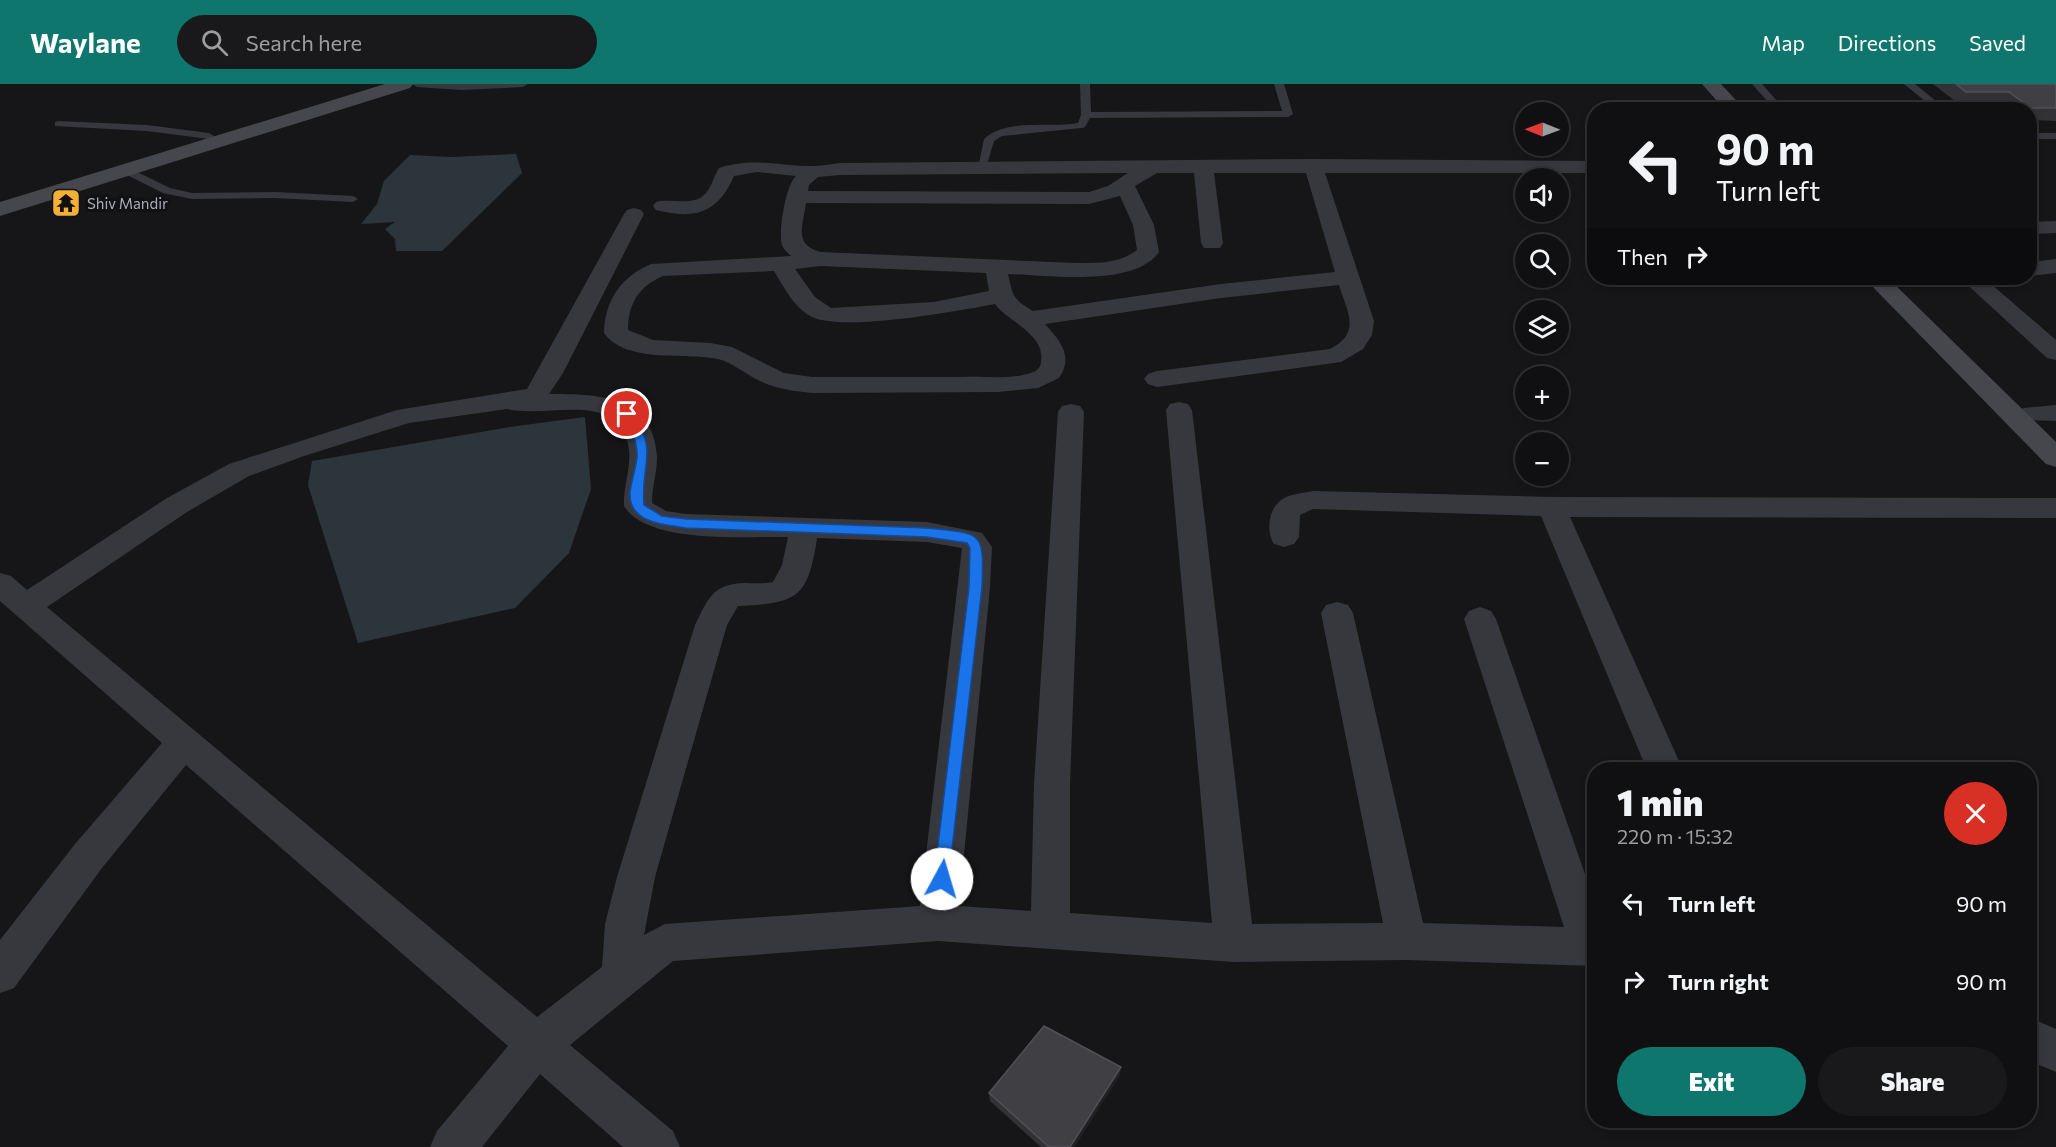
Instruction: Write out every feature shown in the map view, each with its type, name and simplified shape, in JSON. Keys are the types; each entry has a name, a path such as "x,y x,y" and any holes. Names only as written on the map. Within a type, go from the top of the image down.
{"street":[{"path":"0,200 381,84"},
{"path":"0,209 404,84"},
{"path":"1703,88 1724,102"},
{"path":"1157,379 1332,357 1355,347 1362,335 1362,321 1313,165"},
{"path":"663,206 696,206 709,202 717,193 726,172 755,168 812,172 840,168 982,166 1587,167"},
{"path":"1203,166 1212,243"},
{"path":"797,197 1104,197 1125,186 1135,175 1153,167"},
{"path":"812,172 799,183 791,233 793,246 802,254 820,259"},
{"path":"996,267 1001,296 1008,306 1029,319 1053,349 1054,362 1050,373 1038,380 998,384 823,385 784,381 765,375 744,360 722,352 658,347 625,341 616,333 615,314 630,287 642,275 659,269 782,264 820,259 1076,270 1119,266 1138,261 1148,252 1147,235 1142,217 1125,186"},
{"path":"512,402 536,394 542,388 634,214"},
{"path":"2037,228 2056,227"},
{"path":"782,264 807,303 821,313 830,315 934,309 1001,296"},
{"path":"2037,268 2056,266"},
{"path":"1029,319 1221,291 1348,277"},
{"path":"1882,285 2056,458"},
{"path":"1907,285 2044,413 2056,437"},
{"path":"1979,285 2056,353"},
{"path":"657,1147 13,595 208,486 258,462 406,416 512,402 597,406 627,414 635,426 643,454 637,493 638,506 645,513 660,520 686,524 804,527 962,536 972,540 977,548 975,587 938,923"},
{"path":"1179,410 1234,943"},
{"path":"1050,931 1052,784 1071,412"},
{"path":"1284,537 1284,515 1287,509 1298,503 1313,500 1551,507 2056,508"},
{"path":"1551,507 1662,762"},
{"path":"622,976 625,924 636,877 662,783 711,625 720,606 729,596 778,593 786,588 793,578 804,527"},
{"path":"1337,613 1407,941"},
{"path":"1480,619 1587,930"},
{"path":"0,974 33,926 104,833 184,743"},
{"path":"453,1147 537,1044 664,943 938,923 1234,943 1407,941 1587,947"},
{"path":"2037,1042 2056,1051"},
{"path":"537,1044 597,1084 679,1147"}],"lane":[{"path":"417,84 461,87 523,84"},
{"path":"982,166 988,139 998,132 1065,129 1082,125 1086,115 1085,84"},
{"path":"1086,115 1288,114 1279,84"},
{"path":"1757,84 1774,102"},
{"path":"1909,84 1933,102"},
{"path":"58,124 147,128 209,136"},
{"path":"2037,135 2056,136"},
{"path":"125,170 167,191 192,196 275,195 353,199"}],"shaded area":[{"path":"516,154 522,173 442,251 396,251 395,239 385,229 395,222 361,224 377,204 384,181 410,155 451,157"},
{"path":"585,417 591,489 569,553 515,608 358,643 308,485 312,461 510,427"}],"building":[{"path":"1956,84 2056,84 2056,108 2037,108 2037,102 2023,102 2009,92 1966,92"},
{"path":"1044,1026 1121,1067 1070,1147 1049,1147 989,1093"}],"place":[{"name":"Shiv Mandir","path":"66,203"}],"route":[{"path":"627,414 635,426 643,454 637,493 638,506 645,513 660,520 686,524 927,532 962,536 972,540 977,548 975,587 942,879"}]}
